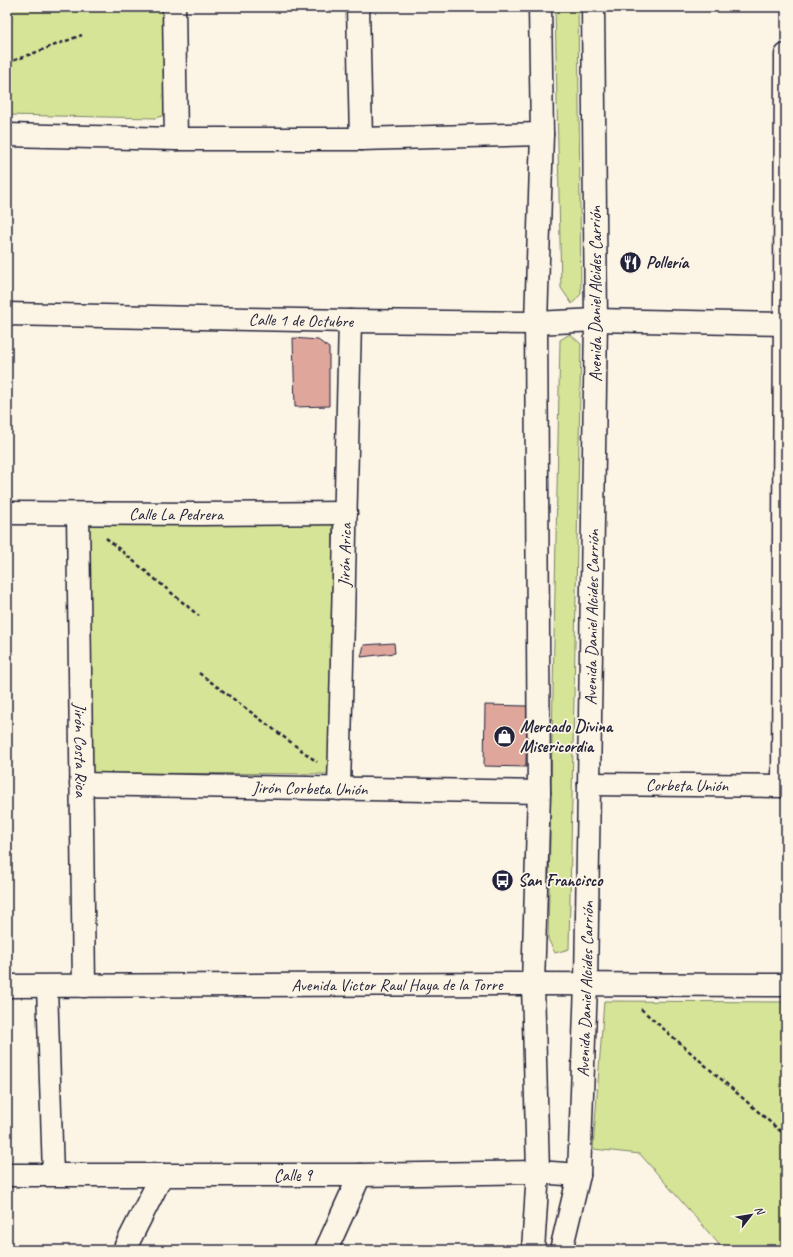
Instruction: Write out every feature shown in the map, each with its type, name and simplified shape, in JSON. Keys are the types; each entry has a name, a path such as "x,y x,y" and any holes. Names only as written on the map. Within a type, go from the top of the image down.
{"street":[{"path":"174,7 176,139"},
{"path":"358,7 360,139"},
{"path":"533,1250 538,1172 533,984 539,792 536,323 542,134 540,7"},
{"name":"Avenida Daniel Alcides Carrión","path":"561,1250 579,1175 586,984 596,320 593,7"},
{"path":"784,786 786,55"},
{"path":"7,135 176,139 360,139 542,134"},
{"name":"Calle 1 de Octubre","path":"7,314 536,323 596,320 785,330"},
{"name":"Jirón Arica","path":"339,789 350,321"},
{"name":"Calle La Pedrera","path":"7,513 346,514"},
{"name":"Jirón Costa Rica","path":"78,514 84,986"},
{"name":"Jirón Corbeta Unión","path":"81,784 539,792"},
{"name":"Corbeta Unión","path":"589,784 784,786"},
{"name":"Avenida Victor Raul Haya de la Torre","path":"7,986 533,984 786,985"},
{"path":"47,986 53,1175"},
{"name":"Calle 9","path":"7,1175 360,1175 538,1172 579,1175"},
{"path":"124,1250 162,1175"},
{"path":"326,1250 360,1175"}],"path":[{"path":"7,63 82,36"},
{"path":"78,514 199,616"},
{"path":"199,673 323,766 339,789"},
{"path":"614,984 786,1136"}],"green space":[{"path":"7,7 166,7 169,114 155,118 7,115"},
{"path":"555,7 578,7 581,294 572,304 561,288"},
{"path":"570,334 581,344 569,949 555,953 548,939 560,340"},
{"path":"86,519 333,520 330,774 92,773"},
{"path":"604,1001 786,1002 786,1250 724,1250 640,1154 593,1149"}],"building":[{"path":"293,338 318,340 329,348 329,406 295,407"},
{"path":"394,643 395,653 361,657 364,645"},
{"name":"Mercado Divina Misericordia","path":"485,705 527,706 526,767 484,766"}],"place":[{"name":"Pollería","path":"631,262"},
{"name":"Mercado Divina Misericordia","path":"505,736"},
{"name":"San Francisco","path":"502,880"}]}
